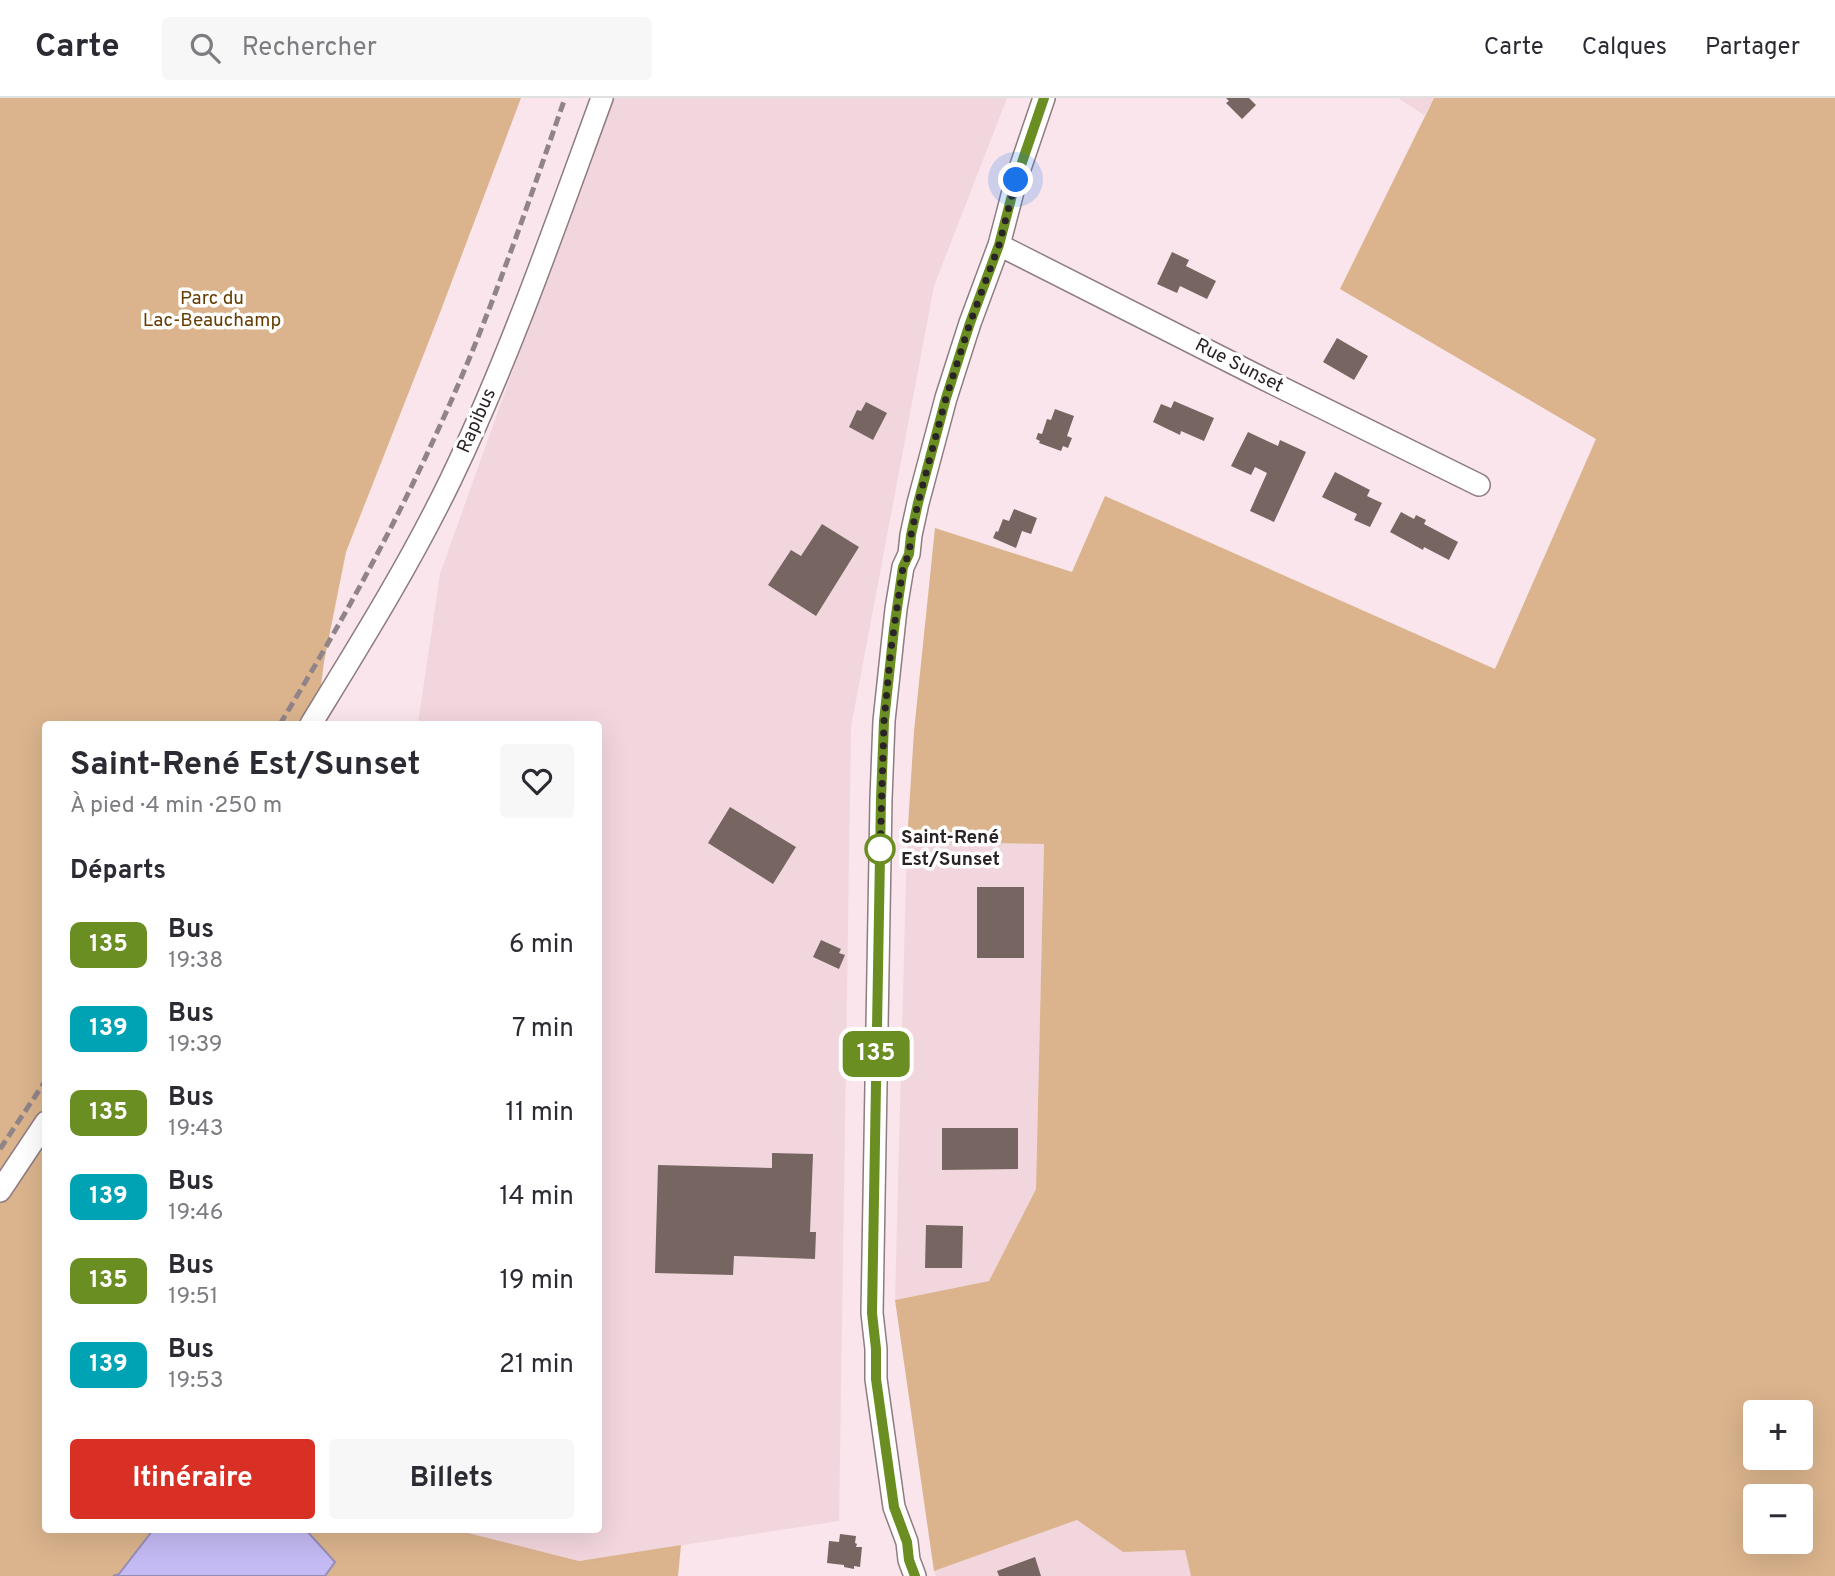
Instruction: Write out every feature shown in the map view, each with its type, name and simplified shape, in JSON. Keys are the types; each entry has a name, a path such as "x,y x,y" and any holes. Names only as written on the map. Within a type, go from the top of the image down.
{"street":[{"name":"Rapibus","path":"313,721 382,607 450,480 507,353 602,98"},
{"path":"915,1576 909,1560 907,1542 894,1507 876,1379 872,1313 878,874 884,721 896,609 918,503 946,398 999,245 1016,180 1044,98"},
{"name":"Rue Sunset","path":"999,245 1479,485"},
{"path":"0,1191 42,1128"}],"shaded area":[{"path":"610,98 1007,98 934,286 851,727 839,1521 579,1561 468,1533 602,1533 602,721 418,721 440,574"},
{"path":"1398,98 1434,98 1424,115"},
{"path":"907,842 1044,844 1036,1189 989,1281 895,1300"},
{"path":"1077,1520 1123,1552 1185,1550 1191,1576 936,1576 934,1571"},
{"path":"151,1533 309,1533 335,1562 325,1576 113,1576 119,1574"}],"green space":[{"name":"Parc du Lac-Beauchamp","path":"0,98 521,98 346,552 324,662 316,721 42,721 42,1533 468,1533 579,1561 681,1545 678,1576 0,1576"},
{"path":"1434,98 1835,98 1835,1576 1191,1576 1185,1550 1123,1552 1077,1520 934,1571 895,1300 989,1281 1036,1189 1044,844 907,842 914,731 935,528 1072,572 1105,496 1495,669 1596,439 1340,289"}],"building":[{"path":"1226,98 1249,98 1256,105 1242,119 1226,103 1229,101"},
{"path":"1172,252 1189,260 1186,266 1216,281 1207,299 1180,286 1177,293 1157,284"},
{"path":"1337,338 1368,356 1354,380 1323,362"},
{"path":"1174,401 1214,418 1204,441 1181,431 1180,435 1153,422 1161,404 1171,408"},
{"path":"866,402 887,413 873,440 849,427 857,410 861,411"},
{"path":"1055,409 1074,416 1067,436 1072,438 1068,448 1063,446 1061,451 1039,443 1036,439 1038,433 1042,434 1047,419 1051,420"},
{"path":"1248,432 1278,446 1280,440 1306,452 1274,522 1250,511 1267,473 1255,467 1251,475 1231,466"},
{"path":"1335,472 1370,490 1367,496 1382,503 1370,527 1354,520 1357,514 1322,497"},
{"path":"1014,509 1037,518 1031,534 1022,531 1016,548 993,538 1003,519 1009,521"},
{"path":"1401,512 1414,519 1416,515 1426,520 1424,524 1458,542 1449,560 1424,547 1423,550 1390,532"},
{"path":"822,524 859,547 816,616 768,585 791,550 801,556"},
{"path":"730,807 796,847 773,884 708,843"},
{"path":"977,887 1024,887 1024,958 977,958"},
{"path":"821,940 841,949 839,953 845,955 839,969 813,957"},
{"path":"942,1128 1018,1128 1018,1169 942,1170"},
{"path":"772,1153 813,1154 810,1232 816,1232 815,1259 734,1256 733,1275 655,1273 658,1165 772,1168"},
{"path":"926,1225 963,1226 962,1268 925,1268"},
{"path":"840,1534 856,1536 856,1547 862,1547 860,1567 854,1566 854,1569 827,1563 829,1541 839,1542"},
{"path":"1035,1557 1041,1576 999,1576 997,1571"}],"railway":[{"path":"282,721 364,580 438,430 490,307 565,98"},
{"path":"0,1149 42,1086"}],"bus line":[{"name":"135","path":"915,1576 909,1560 907,1542 894,1507 883,1440 872,1313 878,874 884,721 896,609 918,503 946,398 999,245 1016,180 1044,98"}],"place":[{"name":"Saint-René Est/Sunset","path":"880,849"}],"route":[{"path":"880,849 880,854 884,721 903,567 909,554 918,503 946,398 999,245 1016,180"}]}
